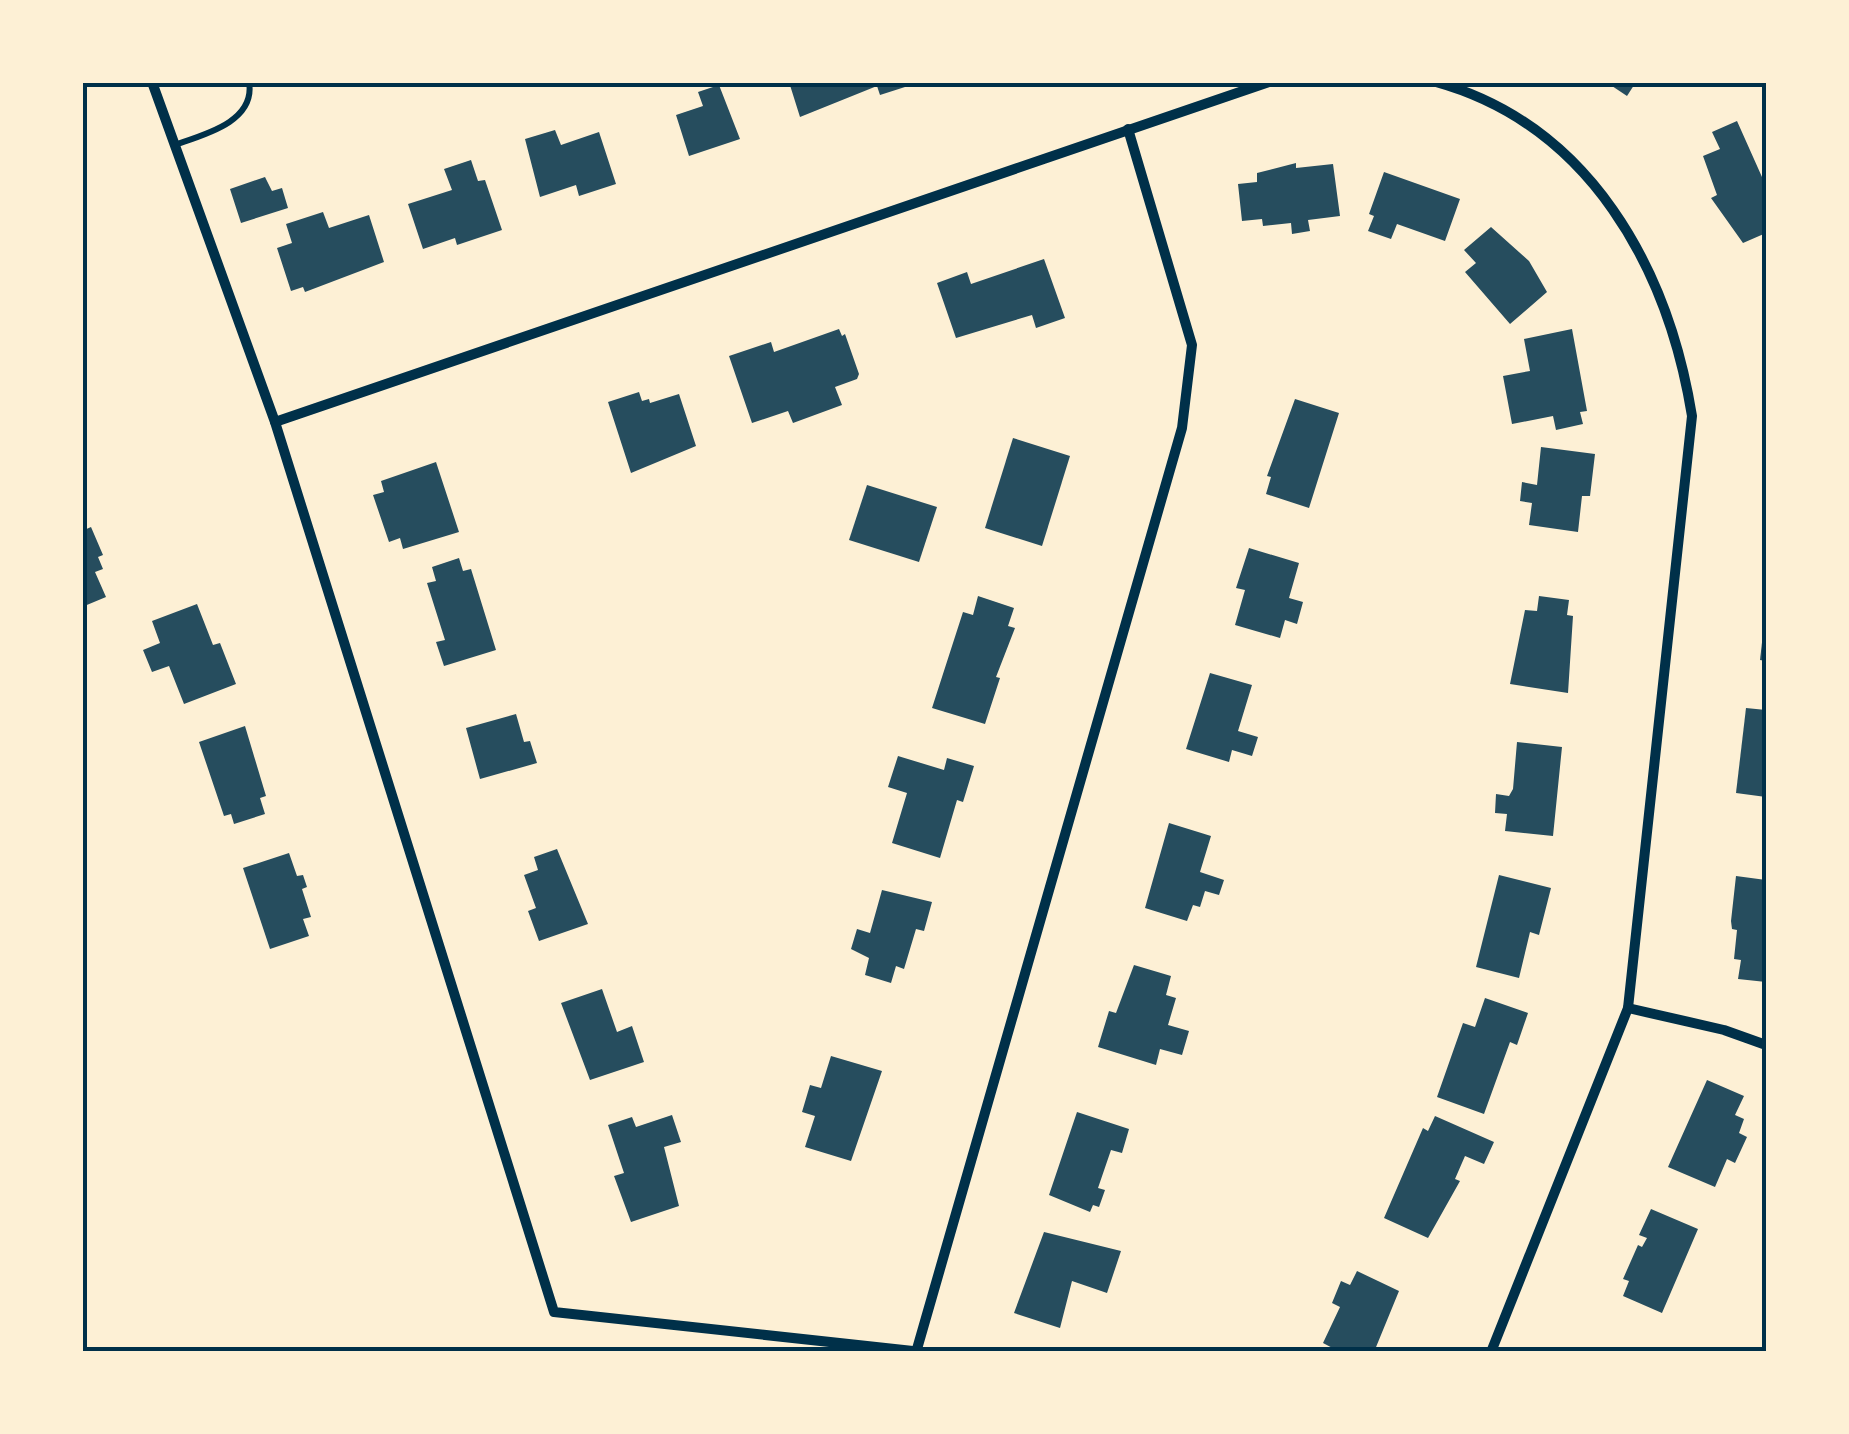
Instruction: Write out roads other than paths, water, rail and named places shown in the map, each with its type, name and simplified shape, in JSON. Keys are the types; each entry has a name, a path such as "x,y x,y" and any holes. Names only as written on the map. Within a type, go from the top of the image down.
{"street":[{"path":"152,82 275,422 554,1312 920,1350 1182,428 1192,345 1128,129"},
{"path":"275,422 1269,82"},
{"path":"1436,82 1498,105 1541,131 1588,174 1654,279 1686,374 1691,444 1628,1008 1491,1352"},
{"path":"1628,1008 1724,1030 1766,1045"}],"lane":[{"path":"174,145 241,114 248,102 249,82"}]}
